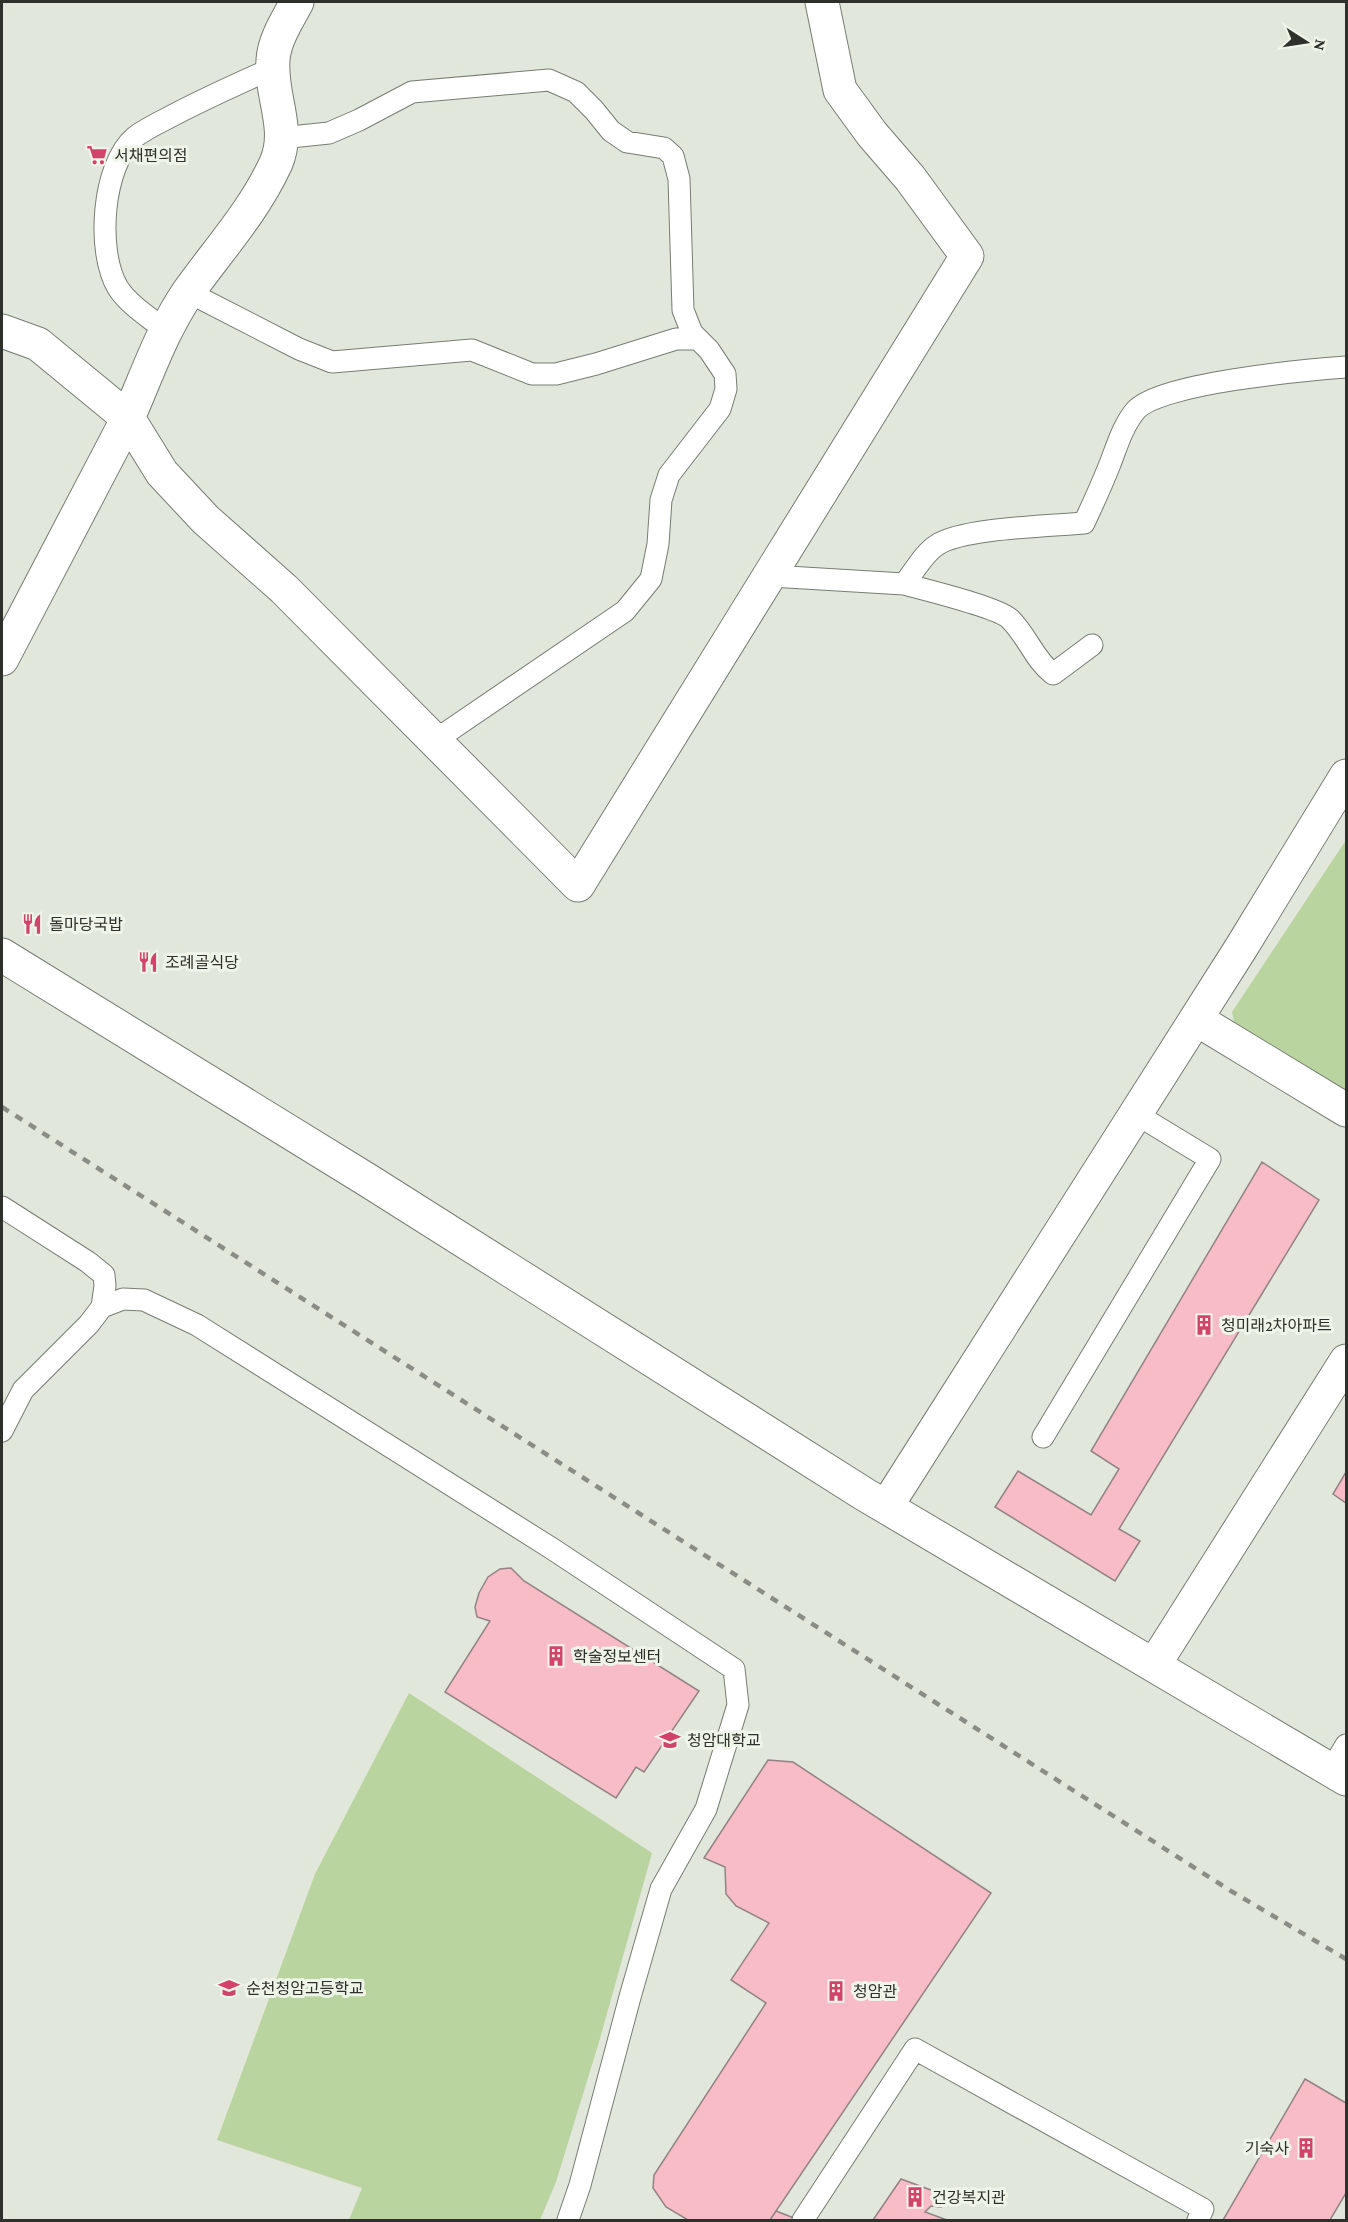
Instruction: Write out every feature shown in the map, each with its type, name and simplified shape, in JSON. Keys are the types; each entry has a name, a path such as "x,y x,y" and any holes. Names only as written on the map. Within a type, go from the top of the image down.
{"street":[{"path":"2,659 128,418 165,330 188,292 245,218 276,162 283,126 273,59 282,31 297,2"},
{"path":"2,331 38,344 128,418 162,473 206,520 284,589 578,885 967,256 910,178 872,134 840,90 822,2"},
{"path":"886,1507 1196,1019 1347,776"},
{"path":"2,955 369,1181 886,1507 1154,1665 1342,1765"},
{"path":"1196,1019 1347,1110"},
{"path":"1154,1665 1347,1361"}],"lane":[{"path":"165,330 128,300 118,288 111,273 106,250 106,216 113,172 123,152 141,133 186,108 273,68"},
{"path":"281,138 329,133 412,92 549,80 576,92 611,131 627,142 664,148 673,156 679,179 683,310 692,333 709,350 725,374 726,389 720,409 669,474 661,500 658,544 651,579 625,611 434,741"},
{"path":"188,292 299,349 332,362 472,350 532,374 556,374 676,339 698,339"},
{"path":"904,584 935,546 950,537 1084,523 1126,425 1137,409 1151,399 1184,389 1290,371 1347,367"},
{"path":"771,576 904,584 986,608 1008,617 1027,639 1040,664 1053,674 1092,645"},
{"path":"1043,1437 1210,1159 1136,1114"},
{"path":"2,1207 88,1262 104,1275 105,1286 102,1307 89,1324 23,1390 2,1431"},
{"path":"102,1307 123,1299 144,1300 197,1325 551,1548 734,1669 738,1705 710,1799 661,1888 580,2185 568,2220"},
{"path":"803,2220 915,2049 1203,2209 1198,2220"}],"green space":[{"path":"1346,840 1346,1111 1239,1046 1232,1012"},
{"path":"409,1693 652,1853 599,2042 556,2182 540,2220 349,2220 362,2188 217,2140 315,1874"}],"building":[{"name":"청미래2차아파트","path":"1262,1162 1319,1200 1119,1529 1140,1541 1115,1581 995,1507 1018,1471 1091,1515 1119,1469 1091,1451"},
{"path":"1346,1472 1346,1503 1333,1494"},
{"name":"학술정보센터","path":"511,1568 524,1581 699,1691 644,1772 636,1767 616,1798 445,1692 490,1621 477,1617 475,1607 479,1593 488,1577 500,1569"},
{"name":"청암관","path":"768,1760 793,1762 991,1893 770,2220 688,2220 666,2207 653,2188 654,2175 766,2003 731,1980 769,1923 736,1906 726,1894 725,1867 704,1858"},
{"name":"기숙사","path":"1305,2079 1346,2103 1346,2193 1330,2220 1223,2220"},
{"name":"건강복지관","path":"901,2179 939,2193 945,2201 941,2207 931,2206 925,2212 947,2220 873,2220"},
{"path":"776,2211 799,2220 770,2220"}],"railway":[{"path":"2,1107 1231,1891 1346,1959"}],"place":[{"name":"서채편의점","path":"97,155"},
{"name":"돌마당국밥","path":"32,924"},
{"name":"조례골식당","path":"148,962"},
{"name":"청미래2차아파트","path":"1204,1325"},
{"name":"학술정보센터","path":"556,1656"},
{"name":"청암대학교","path":"670,1740"},
{"name":"순천청암고등학교","path":"229,1988"},
{"name":"청암관","path":"836,1991"},
{"name":"기숙사","path":"1306,2148"},
{"name":"건강복지관","path":"915,2197"}]}
